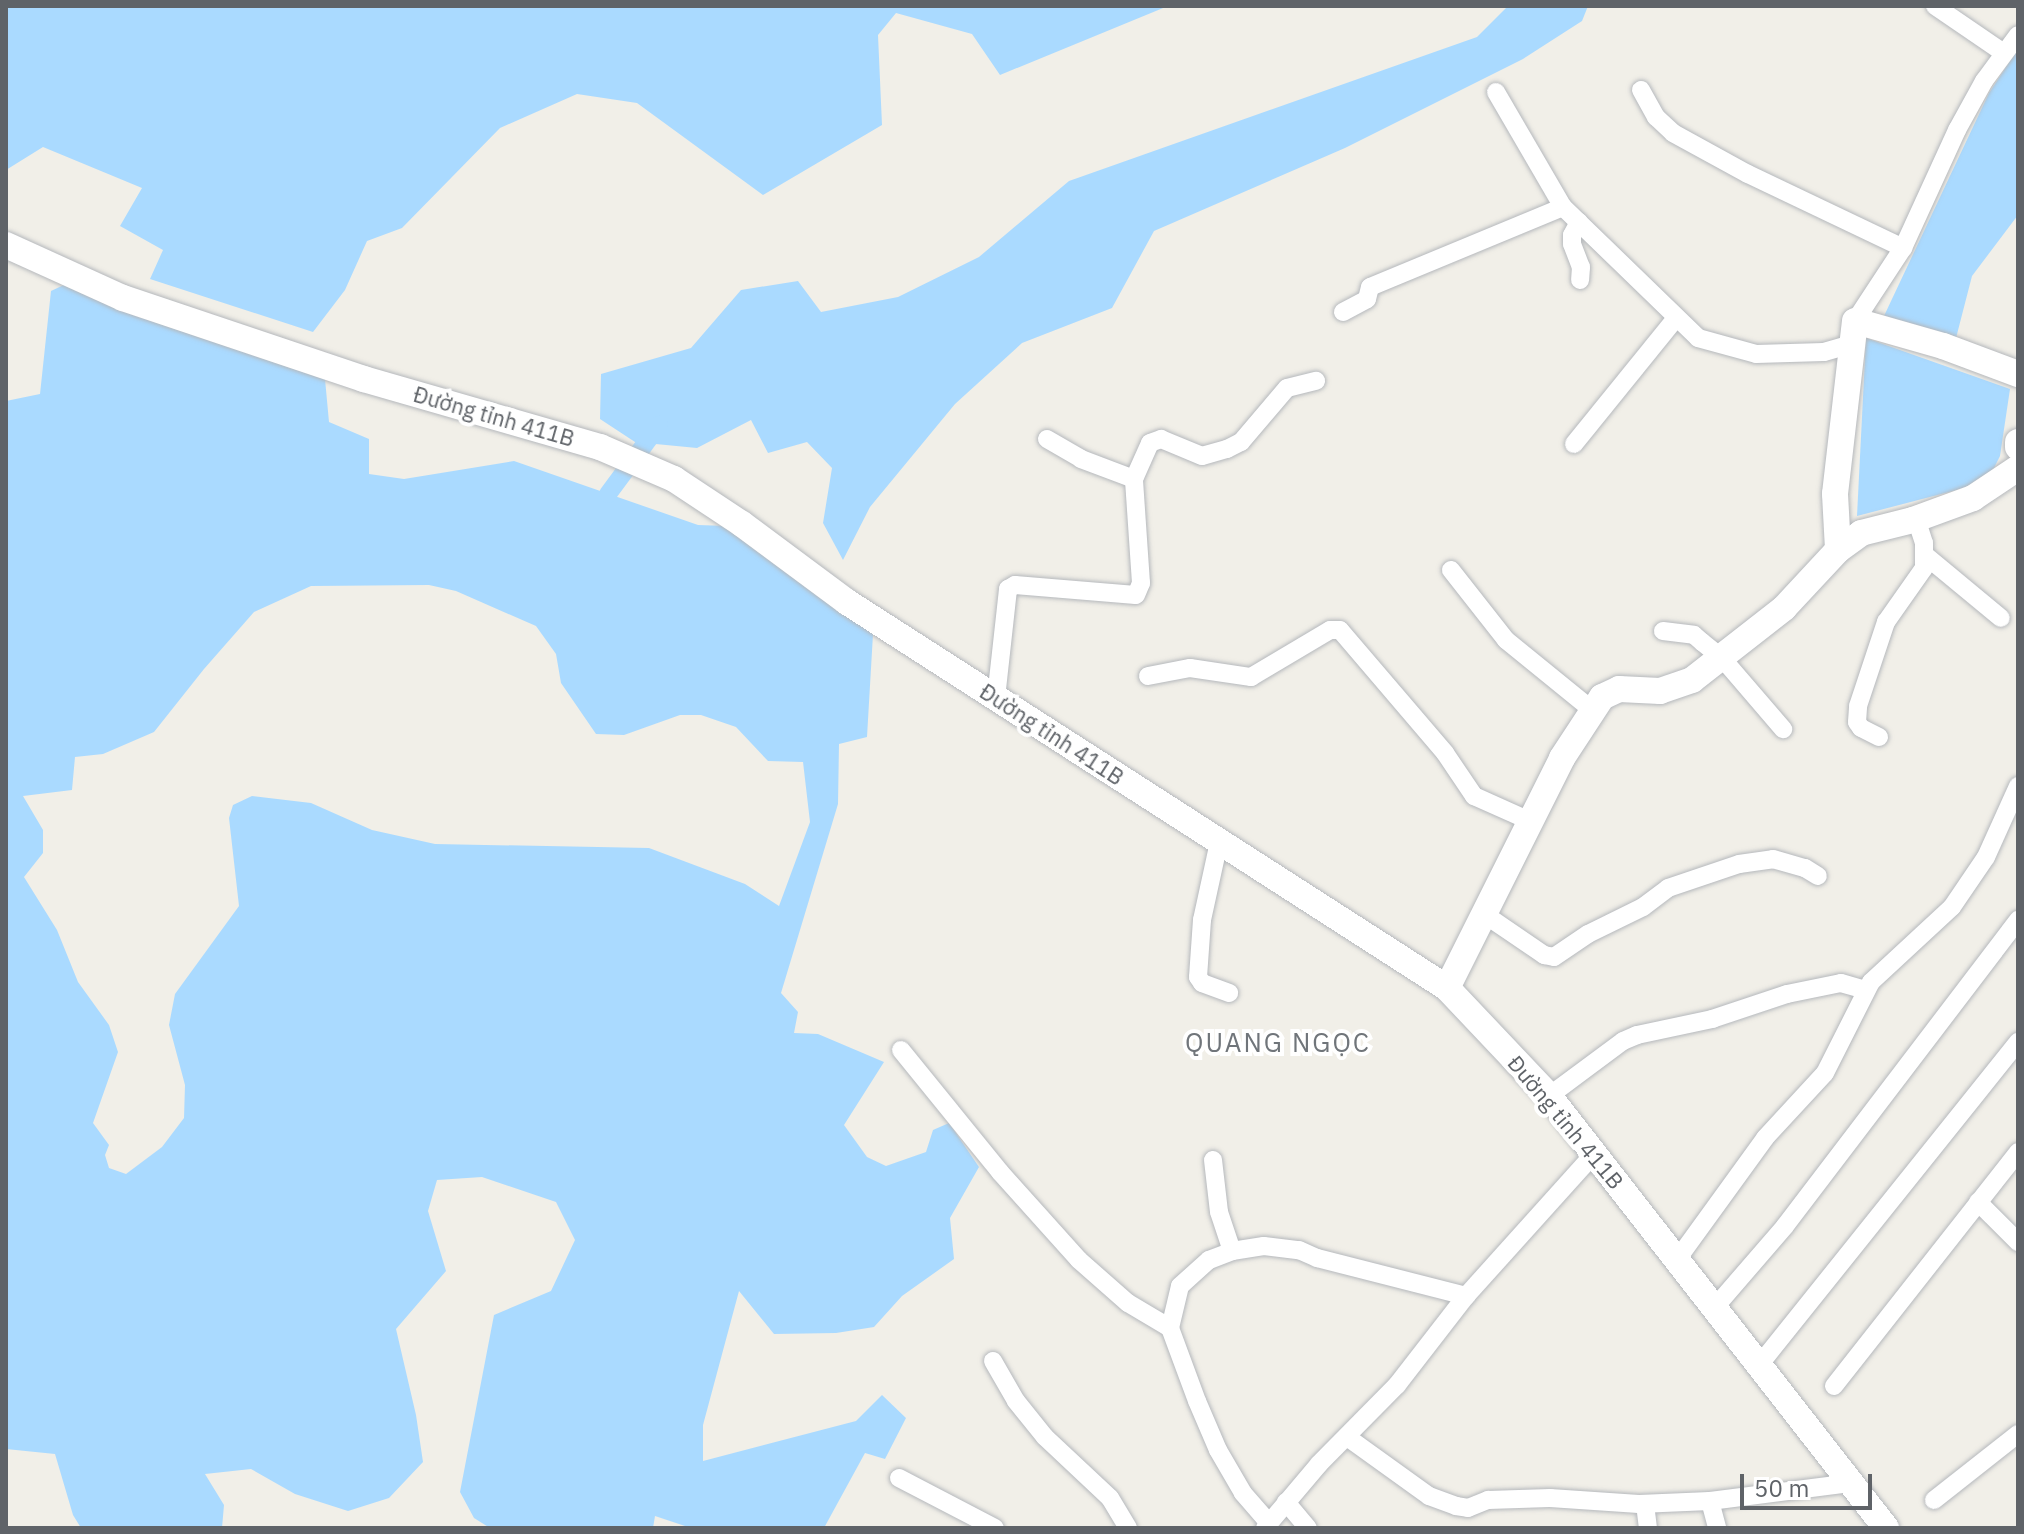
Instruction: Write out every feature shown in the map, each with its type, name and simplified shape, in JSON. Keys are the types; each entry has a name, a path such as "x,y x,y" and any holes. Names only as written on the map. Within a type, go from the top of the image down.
{"main road":[{"name":"Đường tỉnh 411B","path":"6,245 123,298 364,379 600,447 674,479 742,524 847,602 1447,988 1549,1096 1679,1257 1886,1528"},
{"path":"1838,550 1835,494 1854,333 1943,346 2018,374"},
{"path":"1447,988 1530,821 1591,709 1602,697 1619,689 1660,691 1692,680 1784,608 1838,550 1861,533 1916,519 1973,498 2018,468"}],"street":[{"path":"1935,6 2004,53"},
{"path":"1496,92 1563,207 1698,338 1756,354 1824,352 1854,333 1903,248 1957,130 2018,35"},
{"path":"1641,90 1656,117 1673,133 1748,174 1903,248"},
{"path":"1343,312 1367,299 1370,287 1563,207"},
{"path":"1579,222 1572,244 1581,267 1580,280"},
{"path":"1574,444 1676,318"},
{"path":"996,698 1008,589 1015,585 1136,595 1141,583 1134,479 1155,440 1161,439 1202,456 1227,449 1241,442 1287,388 1316,381"},
{"path":"1047,439 1081,459 1134,479"},
{"path":"1879,737 1861,728 1857,722 1858,706 1886,622 1924,568 1926,556 1916,519"},
{"path":"1926,556 2001,618"},
{"path":"1451,570 1506,640 1591,709"},
{"path":"1148,676 1190,668 1251,677 1330,630 1340,630 1435,740 1474,796 1530,821"},
{"path":"1663,631 1694,635 1722,658 1783,729"},
{"path":"1679,1257 1765,1138 1825,1073 1865,990 1952,907 1986,857 2018,786"},
{"path":"1219,842 1202,920 1198,977 1202,983 1229,993"},
{"path":"1484,914 1544,955 1554,957 1588,934 1643,907 1668,888 1739,864 1773,859 1805,868 1818,876"},
{"path":"1716,1306 1785,1226 2018,920"},
{"path":"2001,945 2018,954"},
{"path":"1549,1096 1623,1041 1637,1035 1712,1019 1787,994 1841,983 1865,990"},
{"path":"1760,1364 2018,1042"},
{"path":"901,1050 1000,1172 1079,1260 1128,1303 1170,1328"},
{"path":"1834,1386 2018,1152"},
{"path":"1466,1296 1317,1258 1299,1250 1264,1246 1232,1251 1209,1260 1180,1286 1170,1328 1218,1450 1243,1493 1267,1525 1319,1464 1397,1385 1466,1296 1594,1154"},
{"path":"1213,1160 1219,1212 1232,1251"},
{"path":"1978,1202 1999,1219 2018,1242"},
{"path":"993,1361 1016,1401 1045,1437 1110,1498 1128,1528"},
{"path":"1934,1500 2018,1434"},
{"path":"1347,1437 1429,1496 1468,1508 1488,1500 1550,1498 1645,1504 1710,1501 1850,1483"},
{"path":"899,1478 995,1528"},
{"path":"1710,1501 1717,1528"},
{"path":"1286,1502 1308,1528"},
{"path":"1645,1504 1648,1528"}],"water":[{"path":"6,6 1168,6 1000,75 972,34 896,13 878,35 882,125 763,195 637,103 577,94 500,128 402,228 367,241 345,290 313,332 150,279 163,250 120,226 142,188 43,147 6,170"},
{"path":"1508,6 1588,6 1582,21 1523,59 1345,148 1154,231 1112,308 1022,343 955,404 870,507 843,560 823,523 832,468 807,442 768,453 751,420 697,448 635,442 600,419 601,374 691,348 741,290 798,281 821,312 898,297 979,257 1069,181 1477,37"},
{"path":"2018,49 2018,215 1972,276 1955,342 1884,316 1989,93"},
{"path":"68,283 325,379 329,422 369,439 369,474 404,479 514,461 698,525 727,526 873,634 867,737 839,744 838,804 781,993 798,1012 794,1033 818,1034 884,1062 844,1125 867,1157 886,1166 926,1152 933,1130 949,1123 979,1167 950,1218 954,1259 902,1296 874,1327 836,1333 774,1334 739,1291 703,1425 703,1461 856,1421 882,1395 906,1418 885,1459 865,1453 824,1528 691,1528 655,1516 653,1528 490,1528 474,1518 460,1492 494,1315 551,1291 575,1240 556,1202 482,1177 437,1180 428,1211 446,1271 396,1329 416,1415 423,1462 389,1498 348,1511 295,1494 251,1469 205,1474 224,1505 222,1528 81,1528 73,1515 55,1454 6,1449 6,401 40,394 51,291","holes":["429,585 456,591 536,626 556,654 561,683 596,734 624,735 680,715 701,715 736,727 768,761 803,762 810,822 779,906 745,884 649,848 435,844 372,830 311,803 252,796 233,805 229,818 239,906 175,994 169,1025 185,1085 184,1118 162,1147 126,1174 109,1168 105,1155 109,1145 93,1123 118,1052 109,1025 78,982 57,930 24,877 43,853 43,830 23,796 72,790 75,757 103,754 154,732 254,612 311,586"]},
{"path":"1866,338 2010,389 2000,456 1991,474 1972,486 1857,516"}],"waterway":[{"path":"608,494 659,425"}],"district":[{"name":"QUANG NGỌC","path":"1278,1043"}]}
